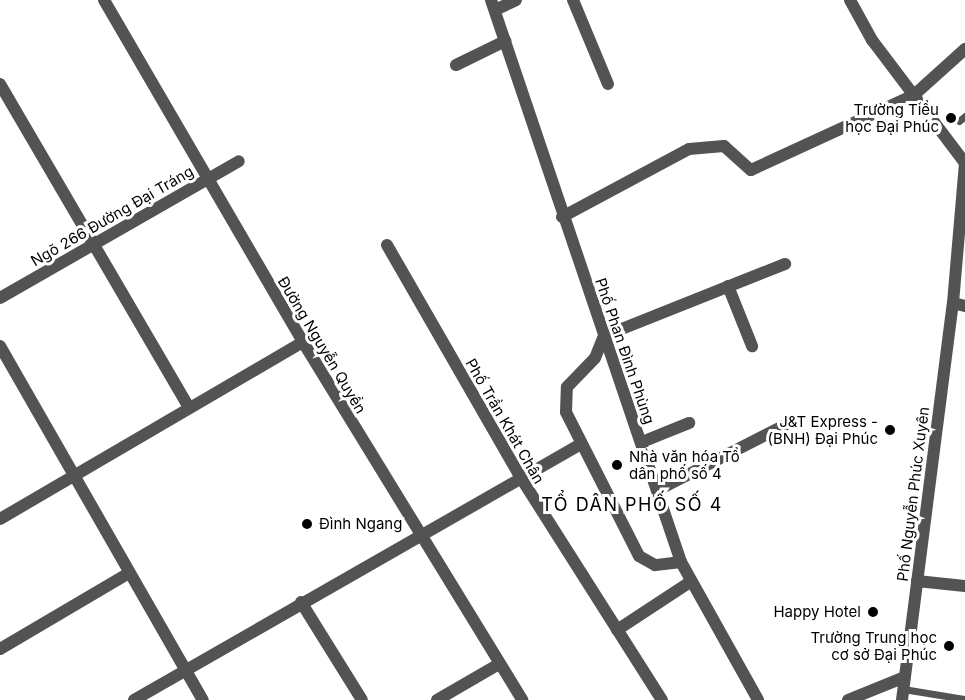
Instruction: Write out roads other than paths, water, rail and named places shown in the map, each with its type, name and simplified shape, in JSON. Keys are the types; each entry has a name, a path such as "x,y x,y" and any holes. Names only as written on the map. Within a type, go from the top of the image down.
{"street":[{"name":"Đường Nguyễn Quyền","path":"104,0 303,342 418,534 522,700"},
{"path":"493,5 516,0"},
{"path":"573,0 608,84"},
{"path":"850,0 914,95 965,163"},
{"name":"Phố Phan Đình Phùng","path":"493,5 562,217 660,489 681,562 690,582 758,700"},
{"path":"456,64 505,41"},
{"path":"562,217 688,149 724,146 752,170 914,95 965,49"},
{"path":"0,84 189,407"},
{"name":"Ngõ 266 Đường Đại Tráng","path":"0,298 92,243 239,161"},
{"name":"Phố Nguyễn Phúc Xuyên","path":"903,689 917,580 959,305 965,163"},
{"name":"Phố Trần Khát Chân","path":"387,245 521,478 662,700"},
{"path":"681,562 655,565 639,556 581,444 564,395 595,358 604,336 785,264"},
{"path":"728,286 752,346"},
{"path":"0,519 303,342"},
{"path":"0,346 76,474 129,573 203,700"},
{"path":"642,442 689,423"},
{"path":"660,489 785,425"},
{"path":"134,700 418,534 581,444"},
{"path":"0,649 129,573"},
{"path":"917,580 965,586"},
{"path":"617,630 690,582"},
{"path":"301,602 362,700"},
{"path":"437,700 499,664"},
{"path":"848,700 903,689"}],"lane":[{"path":"903,689 965,699"}],"place":[{"name":"Trường Tiểu học Đại Phúc","path":"951,118"},
{"name":"J&T Express - (BNH) Đại Phúc","path":"890,430"},
{"name":"Nhà văn hóa Tổ dân phố số 4","path":"617,465"},
{"name":"Đình Ngang","path":"307,524"},
{"name":"Happy Hotel","path":"873,612"},
{"name":"Trường Trung học cơ sở Đại Phúc","path":"949,646"}],"district":[{"name":"TỔ DÂN PHỐ SỐ 4","path":"632,505"}]}
